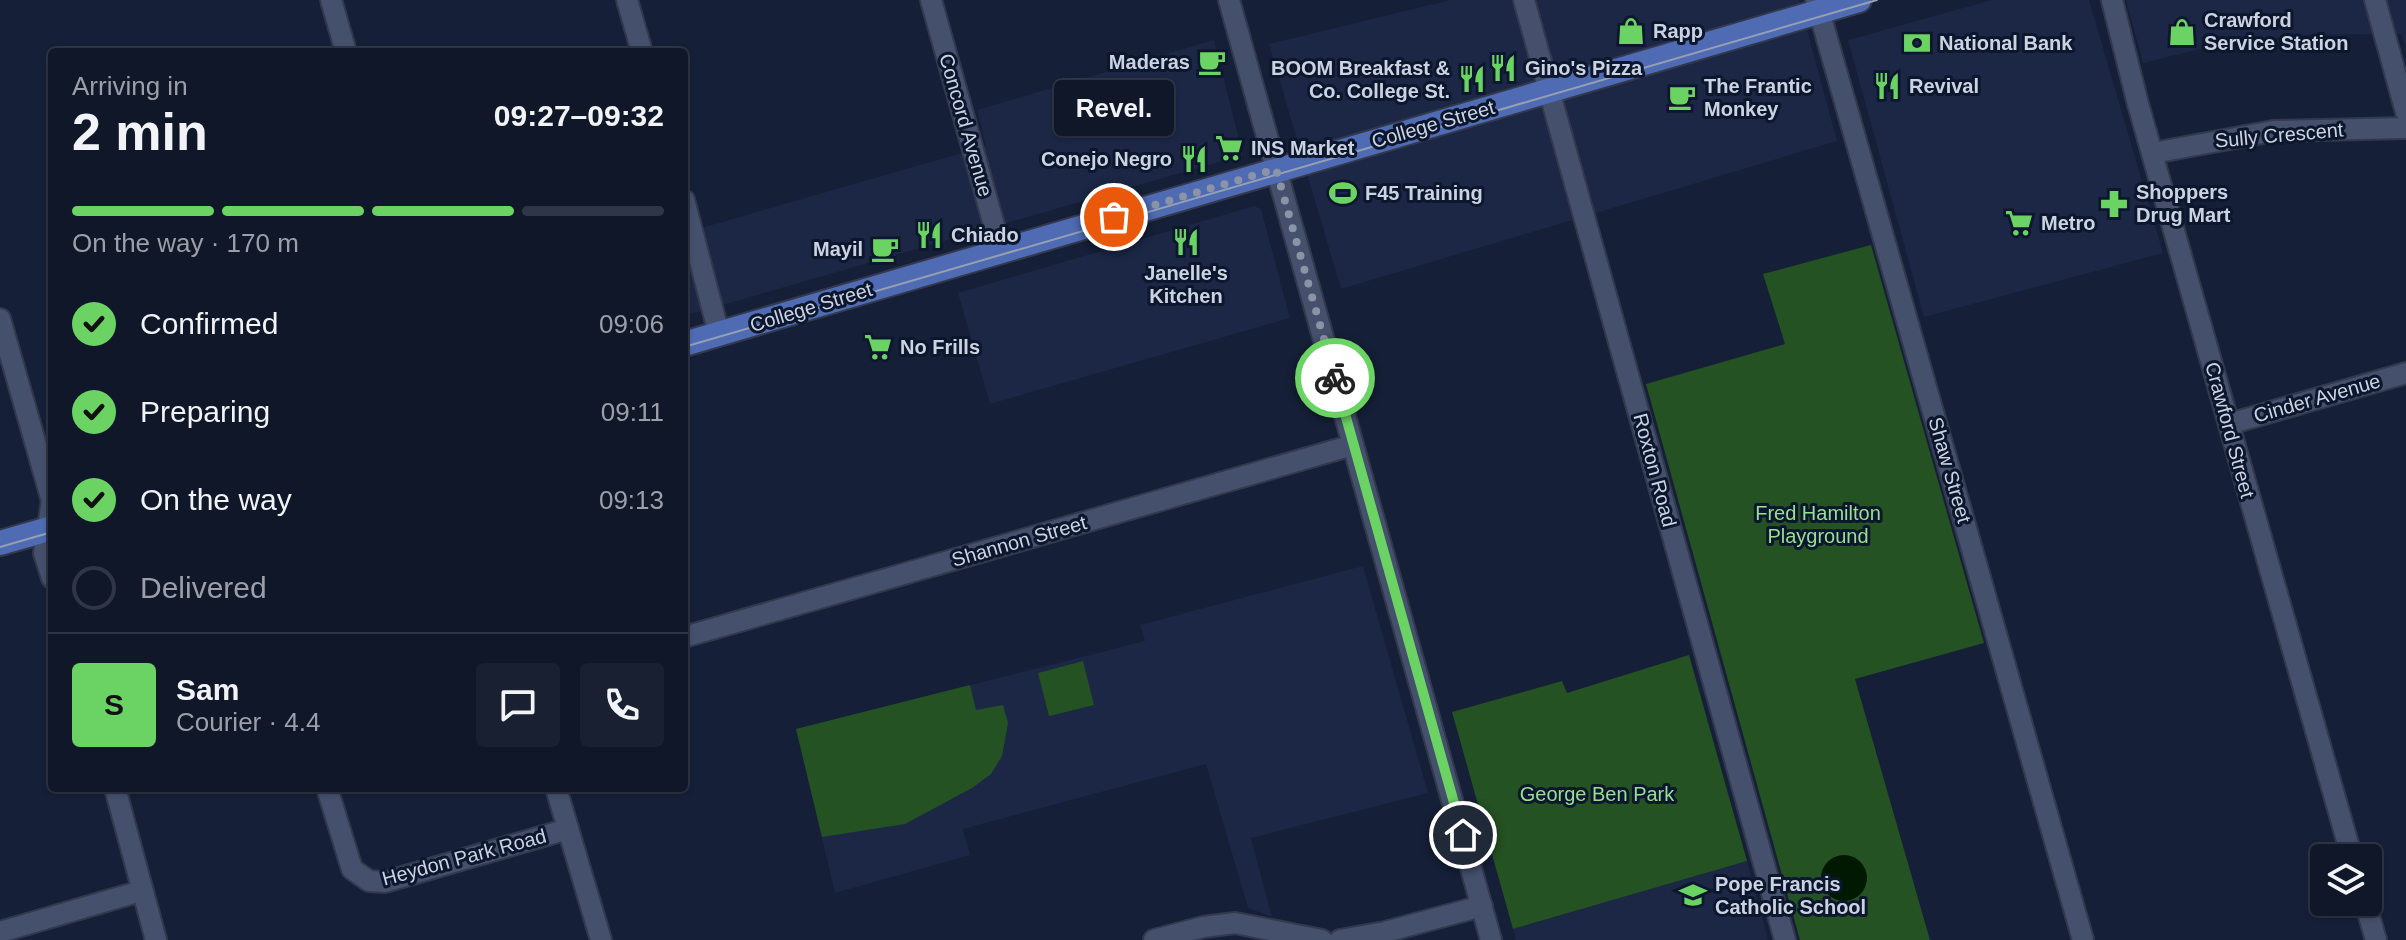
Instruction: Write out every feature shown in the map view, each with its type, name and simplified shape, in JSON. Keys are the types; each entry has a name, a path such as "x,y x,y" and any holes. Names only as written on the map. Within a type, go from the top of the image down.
{"main road":[{"name":"College Street","path":"688,343 1549,91 1817,6 1859,0"},
{"path":"0,543 48,529"}],"street":[{"path":"331,0 345,48"},
{"path":"627,0 641,48"},
{"name":"Concord Avenue","path":"931,0 1001,250"},
{"path":"1229,0 1491,940"},
{"name":"Roxton Road","path":"1524,0 1785,940"},
{"name":"Crawford Street","path":"2112,0 2348,844"},
{"path":"2375,0 2406,112"},
{"name":"Shaw Street","path":"1817,6 2083,940"},
{"name":"Sully Crescent","path":"2153,153 2273,131 2406,128"},
{"path":"688,215 719,334"},
{"path":"0,319 48,487"},
{"name":"Cinder Avenue","path":"2229,424 2406,373"},
{"name":"Shannon Street","path":"688,636 1353,445"},
{"path":"48,536 44,553 48,566"},
{"path":"116,792 156,940"},
{"name":"Heydon Park Road","path":"328,792 352,869 369,881 385,882 568,829"},
{"path":"557,792 601,940"},
{"path":"0,932 141,891"},
{"path":"1340,940 1385,932 1482,906"},
{"path":"2369,916 2376,940"},
{"path":"1154,940 1203,927 1235,923 1322,940"}],"shaded area":[{"path":"1450,0 1799,0 1837,141 1341,289 1269,44"},
{"path":"1992,0 2089,0 2163,253 1924,317 1848,40"},
{"path":"2126,0 2406,0 2406,47 2401,34 2300,35 2224,43 2143,63"},
{"path":"1214,40 1243,155 688,315 688,232 986,146 977,110"},
{"path":"1254,206 1261,209 1290,318 990,404 958,293"},
{"path":"1363,566 1428,793 1251,838 1272,917 1248,908 1206,764 963,829 970,855 835,893 796,729 1145,641 1140,625"},
{"path":"1844,855 1861,861 1867,878 1861,895 1844,901 1827,895 1821,878 1827,861"},
{"name":"Pope Francis Catholic School","path":"1747,861 1768,940 1516,940 1513,929"}],"green space":[{"name":"Fred Hamilton Playground","path":"1871,245 1984,643 1855,679 1930,940 1800,940 1646,384 1785,344 1763,274"},
{"name":"George Ben Park","path":"1689,655 1747,861 1513,929 1452,712 1562,681 1567,693"},
{"path":"1083,661 1094,705 1049,716 1038,673"},
{"path":"970,685 976,710 1003,705 1008,723 1002,756 991,774 972,788 905,824 822,837 796,729"}],"tram line":[{"path":"688,346 1877,0"},
{"path":"0,547 48,533"}],"way so far":[{"path":"1114,217 1276,169 1335,378"}],"place":[{"name":"Rapp","path":"1631,31"},
{"name":"Crawford Service Station","path":"2182,32"},
{"name":"National Bank","path":"1917,43"},
{"name":"Maderas","path":"1212,62"},
{"name":"Gino's Pizza","path":"1503,68"},
{"name":"BOOM Breakfast & Co. College St.","path":"1472,79"},
{"name":"Revival","path":"1887,86"},
{"name":"The Frantic Monkey","path":"1682,97"},
{"name":"INS Market","path":"1229,148"},
{"name":"Conejo Negro","path":"1194,159"},
{"name":"F45 Training","path":"1343,193"},
{"name":"Shoppers Drug Mart","path":"2114,204"},
{"name":"Revel.","path":"1114,217"},
{"name":"Metro","path":"2019,223"},
{"name":"Chiado","path":"929,235"},
{"name":"Janelle's Kitchen","path":"1186,242"},
{"name":"Mayil","path":"885,249"},
{"name":"No Frills","path":"878,347"},
{"name":"Pope Francis Catholic School","path":"1693,895"}],"route":[{"path":"1335,378 1463,835"}]}
